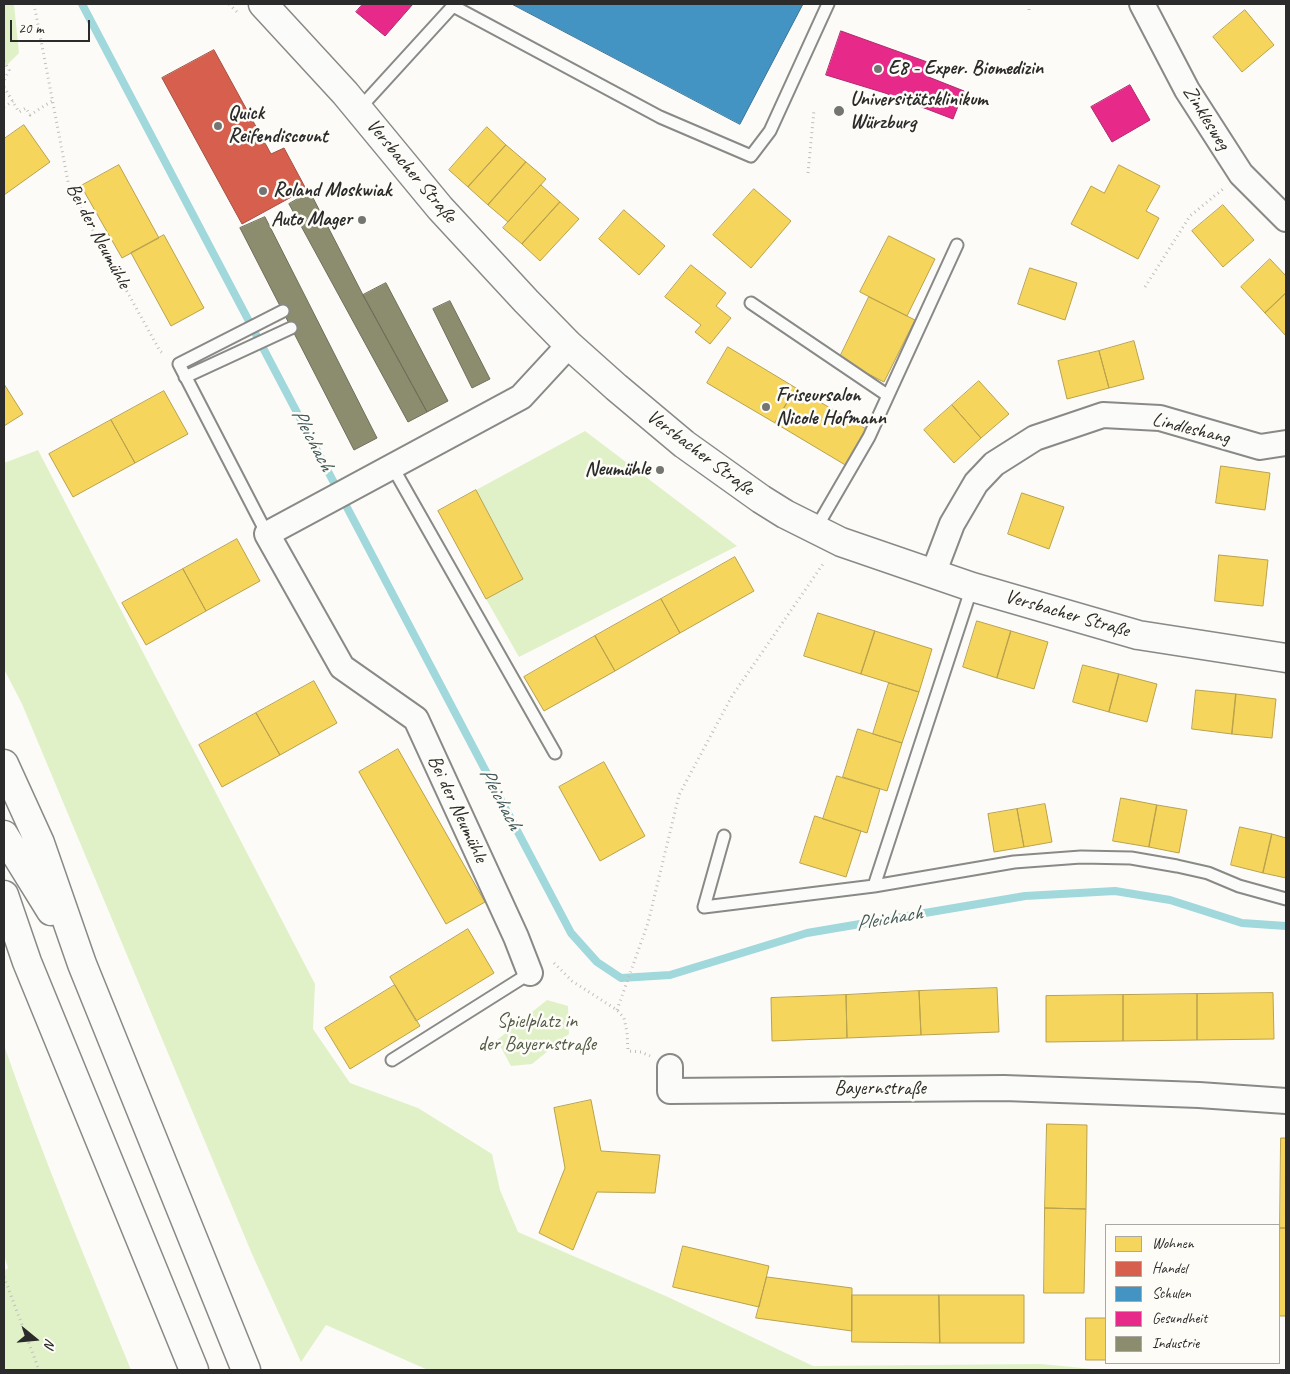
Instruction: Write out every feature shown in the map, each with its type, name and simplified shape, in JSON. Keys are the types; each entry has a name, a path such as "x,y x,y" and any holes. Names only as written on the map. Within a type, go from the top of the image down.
{"main road":[{"name":"Versbacher Straße","path":"263,4 359,109 440,208 569,345 630,399 699,455 761,499 815,530 841,542 972,587 1138,635 1286,658"},
{"path":"4,764 40,843 82,964 246,1370"},
{"path":"4,834 82,964"},
{"path":"4,895 27,962 194,1370"},
{"path":"4,925 27,962"}],"street":[{"name":"Zinklesweg","path":"1142,4 1187,90 1241,174 1286,219"},
{"path":"267,534 521,397 569,345"},
{"name":"Lindleshang","path":"933,574 952,524 976,483 994,464 1035,438 1103,416 1160,418 1260,447 1286,443"},
{"name":"Bei der Neumühle","path":"267,534 342,666 416,719 516,937 530,973"},
{"name":"Bayernstraße","path":"670,1067 670,1091 1004,1088 1199,1094 1286,1101"}],"lane":[{"path":"359,109 453,6 660,116 751,156 770,131 828,4"},
{"path":"815,530 869,437 957,245"},
{"path":"751,303 887,396"},
{"path":"179,364 283,311"},
{"path":"185,377 292,328"},
{"name":"Bei der Neumühle","path":"179,364 267,534"},
{"path":"392,466 555,753"},
{"path":"874,886 972,587"},
{"path":"724,836 704,907 874,886 1014,862 1081,857 1131,858 1177,866 1208,873 1239,886 1286,899"},
{"name":"Bei der Neumühle","path":"392,1060 530,973"}],"path":[{"name":"Bei der Neumühle","path":"34,4 69,188 160,351 179,364"},
{"path":"1029,4 1029,13"},
{"path":"4,61 9,70 4,82"},
{"path":"4,87 19,112 26,108 30,114 52,101"},
{"path":"4,107 13,102"},
{"path":"808,173 814,110"},
{"path":"1145,288 1190,216 1241,174"},
{"path":"617,1010 648,923 679,795 732,696 831,553 841,542"},
{"path":"551,960 572,982 617,1010 624,1018 628,1051 641,1052 670,1067"},
{"path":"4,1276 39,1370"}],"green space":[{"path":"4,4 14,4 19,53 4,68"},
{"path":"585,431 737,546 519,657 486,599 523,579 476,490"},
{"path":"38,450 315,984 313,1029 350,1083 418,1108 492,1154 500,1190 518,1232 668,1297 813,1366 1041,1364 1103,1370 428,1370 326,1325 301,1362 252,1254 22,704 4,669 4,463"},
{"name":"Spielplatz in der Bayernstraße","path":"547,1000 568,1006 569,1034 532,1064 511,1066 497,1040"},
{"path":"4,1045 49,1168 131,1370 4,1370 4,1271 8,1268 4,1255"}],"building: Wohnen":[{"path":"1245,10 1274,45 1242,72 1213,37"},
{"path":"24,125 50,162 4,195 4,139"},
{"path":"487,127 506,145 468,187 449,170"},
{"path":"506,145 526,162 488,205 468,187"},
{"path":"526,162 546,179 508,222 488,205"},
{"path":"119,165 159,238 122,258 81,186"},
{"path":"1119,165 1160,186 1146,211 1159,218 1138,259 1071,224 1091,186 1104,193"},
{"path":"541,185 560,202 522,244 503,228"},
{"path":"754,189 791,221 751,268 713,235"},
{"path":"560,202 579,219 540,261 522,244"},
{"path":"1223,205 1254,240 1223,267 1192,231"},
{"path":"624,210 665,246 639,275 599,239"},
{"path":"164,235 204,308 171,326 131,253"},
{"path":"889,236 935,259 907,316 860,292"},
{"path":"1270,259 1286,276 1286,293 1265,313 1241,287"},
{"path":"691,265 726,293 716,306 731,318 710,344 695,332 701,325 665,297"},
{"path":"1030,268 1077,283 1065,320 1018,304"},
{"path":"1286,293 1286,336 1265,313"},
{"path":"869,297 915,320 884,382 839,359"},
{"path":"1134,341 1144,379 1109,388 1099,351"},
{"path":"728,347 796,388 775,423 707,383"},
{"path":"1099,351 1109,388 1067,399 1058,361"},
{"path":"979,381 1009,414 981,438 952,405"},
{"path":"4,384 23,414 4,426"},
{"path":"796,388 868,430 847,466 775,423"},
{"path":"164,391 188,434 135,463 111,420"},
{"path":"952,405 981,438 954,463 924,430"},
{"path":"111,420 135,463 73,497 49,454"},
{"path":"1221,466 1270,473 1265,510 1216,503"},
{"path":"476,490 523,579 486,599 438,511"},
{"path":"1022,493 1064,507 1049,549 1008,534"},
{"path":"237,539 260,581 206,611 183,569"},
{"path":"1219,555 1268,560 1263,606 1215,601"},
{"path":"735,557 754,591 680,633 661,599"},
{"path":"183,569 206,611 146,645 122,603"},
{"path":"661,599 680,633 615,671 595,636"},
{"path":"818,613 875,631 861,674 804,656"},
{"path":"977,621 1011,631 997,678 963,667"},
{"path":"875,631 932,649 919,692 861,674"},
{"path":"1011,631 1048,642 1034,689 997,678"},
{"path":"595,636 615,671 544,711 524,677"},
{"path":"1083,665 1119,674 1109,712 1073,702"},
{"path":"1119,674 1157,684 1147,722 1109,712"},
{"path":"314,681 337,723 280,755 256,713"},
{"path":"889,683 919,692 902,743 873,734"},
{"path":"1196,690 1236,694 1232,734 1192,729"},
{"path":"1236,694 1276,699 1272,738 1232,734"},
{"path":"256,713 280,755 222,787 199,745"},
{"path":"858,729 902,743 887,791 843,777"},
{"path":"398,749 485,902 446,924 359,772"},
{"path":"604,762 645,836 600,861 559,787"},
{"path":"837,776 880,789 867,833 823,819"},
{"path":"1121,798 1157,805 1149,847 1113,841"},
{"path":"1045,804 1052,842 1024,847 1017,809"},
{"path":"1157,805 1187,810 1179,853 1149,847"},
{"path":"1017,809 1024,847 994,852 988,814"},
{"path":"815,816 861,831 846,877 800,863"},
{"path":"1240,827 1272,834 1263,873 1231,865"},
{"path":"1272,834 1286,838 1286,878 1263,873"},
{"path":"468,929 494,973 416,1021 390,977"},
{"path":"395,985 420,1026 350,1069 325,1028"},
{"path":"997,988 999,1032 921,1035 919,991"},
{"path":"919,991 921,1035 847,1038 846,995"},
{"path":"1273,993 1274,1039 1197,1040 1197,994"},
{"path":"1197,994 1197,1040 1123,1041 1123,995"},
{"path":"846,995 847,1038 772,1041 771,998"},
{"path":"1123,995 1123,1041 1046,1042 1046,996"},
{"path":"591,1100 601,1151 660,1155 655,1193 597,1192 573,1250 539,1233 565,1168 554,1108"},
{"path":"1047,1124 1087,1125 1086,1209 1045,1208"},
{"path":"1281,1138 1286,1138 1286,1228 1280,1228"},
{"path":"1045,1208 1086,1209 1084,1293 1044,1293"},
{"path":"1280,1228 1286,1228 1286,1316 1280,1316"},
{"path":"683,1246 769,1266 759,1307 673,1287"},
{"path":"767,1277 852,1288 852,1331 756,1318"},
{"path":"852,1295 939,1295 940,1343 852,1342"},
{"path":"939,1295 1024,1295 1024,1343 940,1343"},
{"path":"1086,1318 1105,1318 1105,1360 1086,1360"}],"building: Handel":[{"path":"214,50 271,154 284,148 306,189 242,224 162,78"}],"building: Schulen":[{"path":"512,4 803,4 740,124"}],"building: Gesundheit":[{"path":"363,4 413,4 385,36 356,12"},
{"name":"E8 - Exper. Biomedizin","path":"841,31 930,63 926,76 964,91 953,119 885,93 826,75"},
{"path":"1130,85 1150,120 1112,142 1091,107"}],"building: Industrie":[{"path":"310,192 363,295 427,412 408,422 289,204"},
{"path":"265,217 377,438 354,450 240,228"},
{"path":"386,283 448,401 427,412 363,295"},
{"path":"450,301 490,379 472,388 433,309"}],"waterway":[{"name":"Pleichach","path":"82,4 571,933 597,962 621,978 670,975 807,933 1025,896 1115,891 1170,900 1242,923 1286,926"}],"place":[{"name":"E8 - Exper. Biomedizin","path":"878,69"},
{"name":"Universitätsklinikum Würzburg","path":"839,111"},
{"name":"Quick Reifendiscount","path":"218,126"},
{"name":"Roland Moskwiak","path":"263,191"},
{"name":"Auto Mager","path":"362,220"},
{"name":"Friseursalon Nicole Hofmann","path":"766,407"},
{"name":"Neumühle","path":"660,470"}]}
